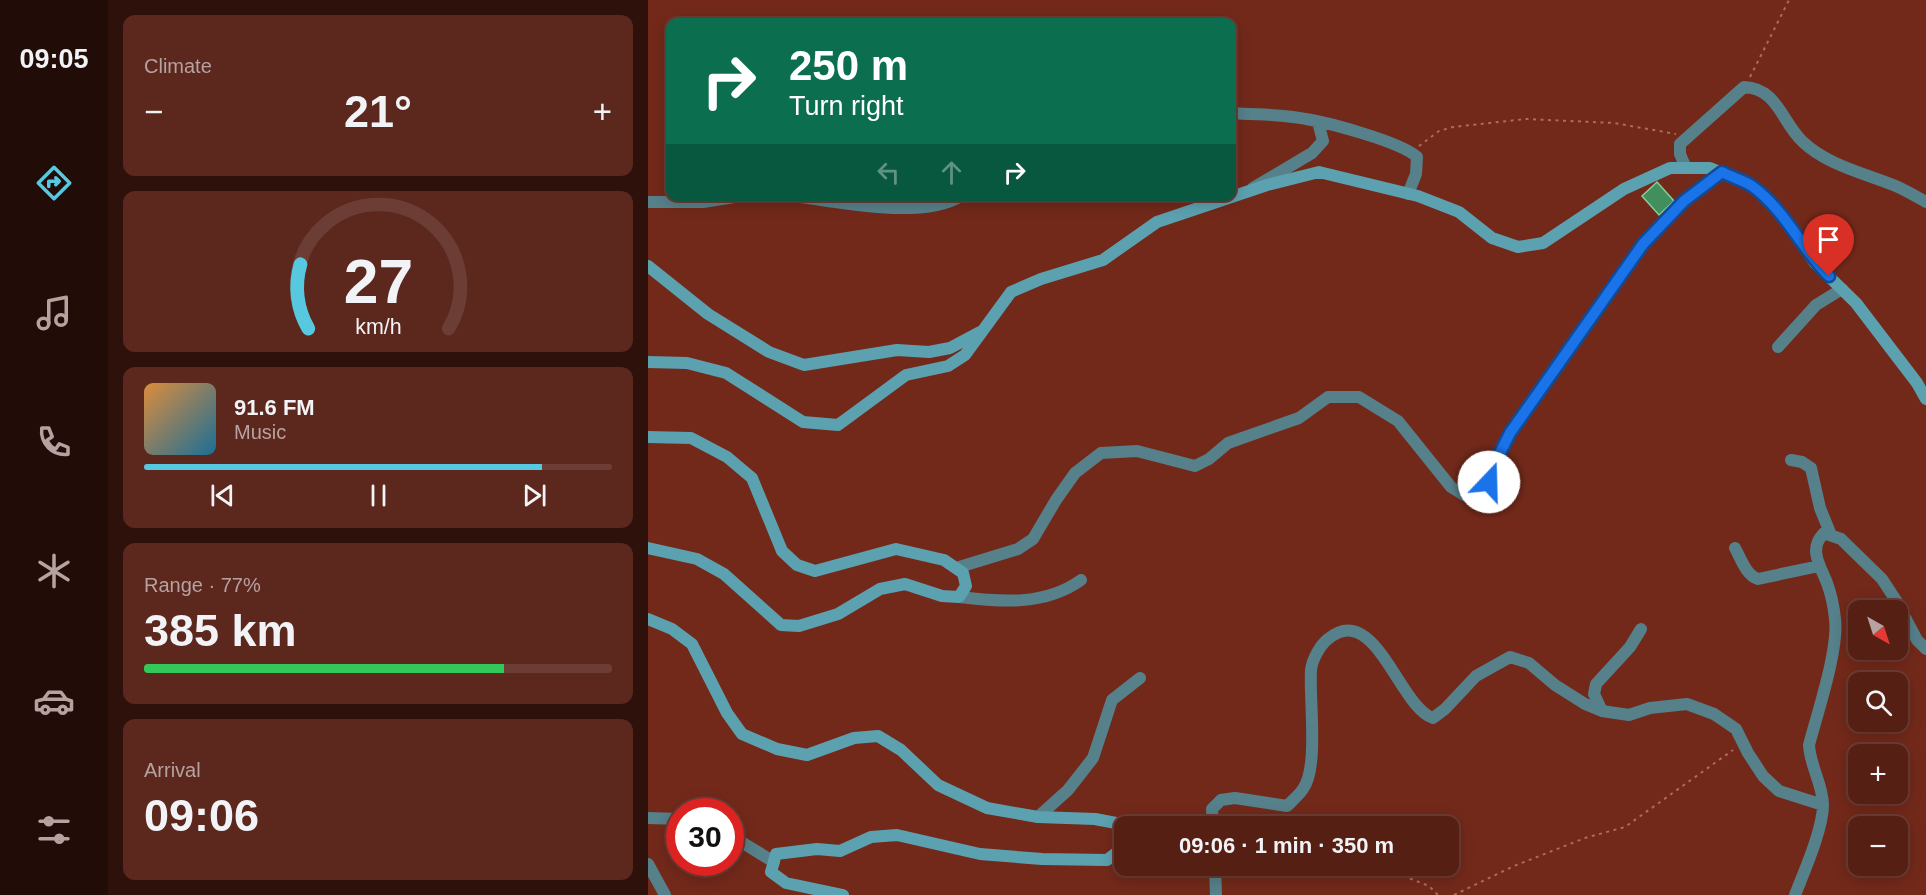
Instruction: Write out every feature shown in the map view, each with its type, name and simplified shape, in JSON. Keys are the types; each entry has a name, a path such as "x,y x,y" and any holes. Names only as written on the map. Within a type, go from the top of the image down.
{"street":[{"path":"1686,168 1680,154 1680,144 1744,87 1756,87 1771,98 1802,142 1836,164 1899,188 1926,202"},
{"path":"1236,113 1306,118 1411,152 1417,157 1416,174 1408,194"},
{"path":"1249,191 1280,170 1312,153 1323,141 1318,122"},
{"path":"1236,195 1319,172 1408,194 1459,212 1492,238 1518,247 1543,243 1624,189 1670,168 1710,168 1751,185 1780,212 1815,263 1856,303 1917,382 1926,399"},
{"path":"956,568 1018,549 1033,539 1075,473 1101,453 1137,451 1195,466 1209,459 1228,443 1299,418 1328,397 1359,398 1398,421 1451,487 1464,495 1478,491 1489,482 1492,469 1510,433 1643,244 1684,201 1722,172"},
{"path":"648,202 709,201"},
{"path":"836,201 918,208 943,201"},
{"path":"648,362 687,363 726,373 803,422 838,425 906,375 948,366 966,355 1011,292 1041,279 1103,260 1157,222 1219,201"},
{"path":"648,266 708,314 769,352 804,365 897,350 929,352 950,348 981,331"},
{"path":"1778,347 1816,305 1842,289"},
{"path":"648,437 691,438 728,457 752,478 782,551 797,565 815,571 896,549 944,560 963,573 966,586 959,597"},
{"path":"1791,460 1802,462 1811,468 1820,508 1831,535"},
{"path":"1796,895 1811,854 1823,805 1810,760 1809,746 1830,661 1836,621 1827,584 1815,553 1818,539 1824,533 1841,539 1882,579 1898,602 1917,640 1926,649"},
{"path":"648,548 697,559 724,574 781,625 799,626 838,614 880,589 905,584 942,596 998,602 1048,597 1067,590 1081,580"},
{"path":"1735,548 1745,568 1758,579 1819,566"},
{"path":"648,619 672,630 692,644 727,713 742,734 777,749 807,755 854,738 878,736 902,750 938,785 987,808 1038,817 1095,819 1116,823 1125,838 1120,850 1107,860 1042,860 980,854 897,835 871,837 840,851 817,849 776,855 771,872 786,883 843,895"},
{"path":"1602,711 1594,694 1596,684 1630,647 1641,629"},
{"path":"1212,816 1212,809 1221,800 1234,798 1287,806 1305,788 1312,761 1311,667 1322,644 1333,635 1346,631 1360,634 1377,647 1411,700 1426,716 1433,718 1445,709 1476,676 1510,657 1529,663 1555,685 1585,704 1602,711 1629,716 1650,708 1687,704 1714,714 1736,729 1763,776 1779,791 1823,805"},
{"path":"1038,817 1068,790 1094,758 1112,700 1140,678"},
{"path":"648,818 666,819"},
{"path":"744,844 774,862"},
{"path":"648,864 665,895"},
{"path":"1215,876 1216,895"}],"path":[{"path":"1744,87 1789,0"},
{"path":"1411,152 1439,131 1453,127 1526,119 1614,123 1688,137"},
{"path":"1454,895 1514,866 1585,838 1625,827 1743,743"},
{"path":"1404,876 1429,886 1438,895"}],"building":[{"path":"1657,182 1674,201 1659,215 1642,196"}],"route":[{"path":"1489,482 1492,469 1510,433 1643,244 1684,201 1722,172 1751,185 1780,212 1815,263 1829,276"}]}
